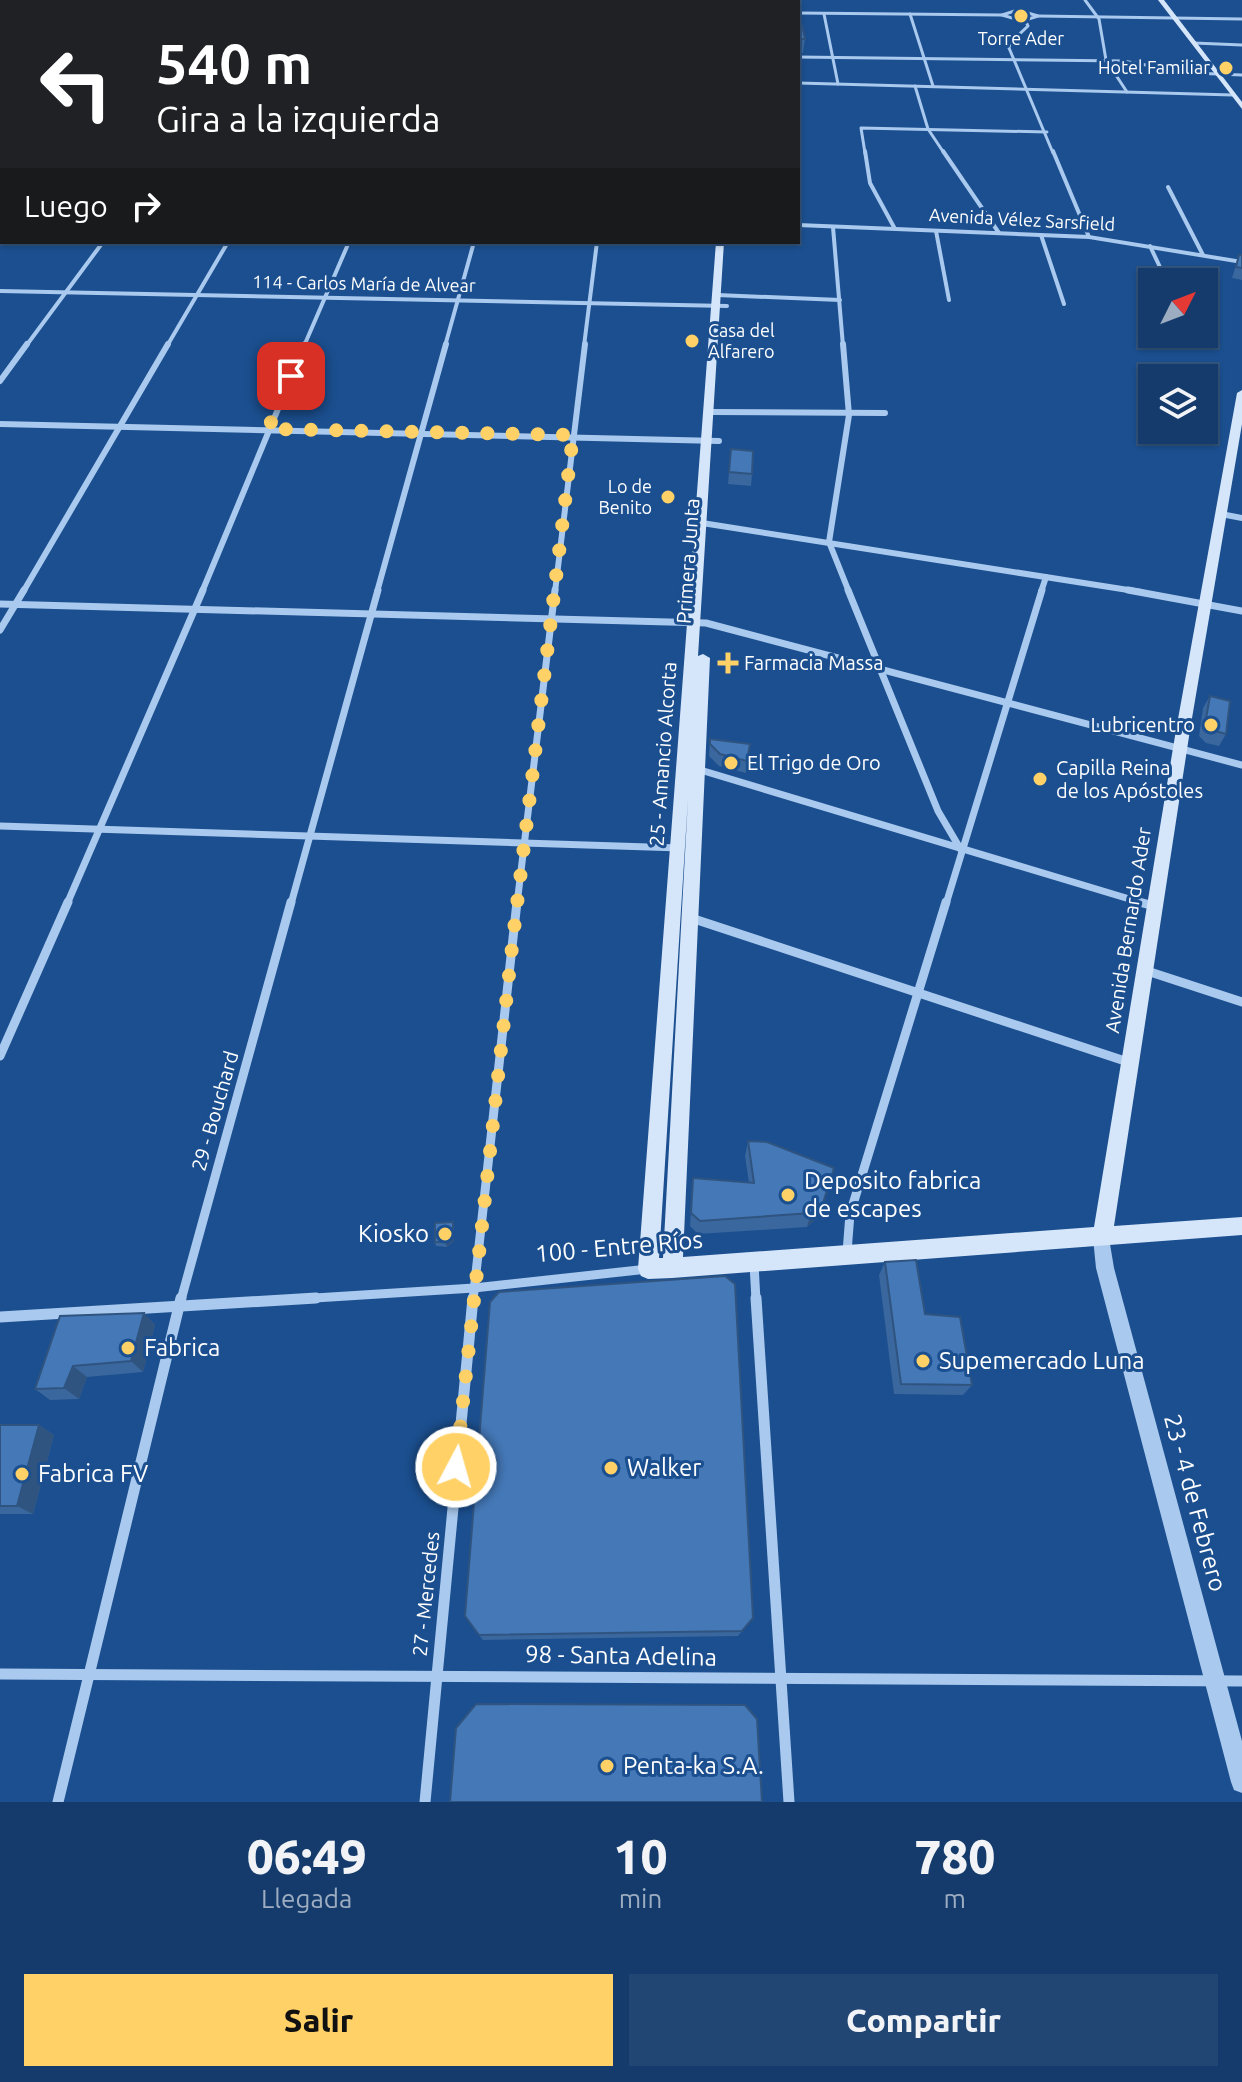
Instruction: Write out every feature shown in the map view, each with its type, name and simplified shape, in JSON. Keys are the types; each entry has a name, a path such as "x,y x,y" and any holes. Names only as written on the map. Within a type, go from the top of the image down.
{"main road":[{"path":"1161,0 1242,107"},
{"path":"720,244 725,351"},
{"path":"716,412 722,301 730,244"},
{"name":"Avenida Bernardo Ader","path":"1102,1238 1143,969 1221,514 1238,438 1242,393"},
{"name":"Primera Junta","path":"707,524 716,412 722,397"},
{"name":"25 - Amancio Alcorta","path":"648,1269 682,916 707,524"},
{"path":"672,1268 682,916"},
{"name":"100 - Entre Ríos","path":"648,1269 847,1252 1102,1238 1242,1226"}],"street":[{"path":"1012,0 1018,10"},
{"path":"1085,0 1096,17 1106,60 1127,92"},
{"path":"1002,15 1018,10 1038,16 1242,19"},
{"path":"800,13 1002,15 1026,22 1038,16"},
{"path":"824,14 838,84"},
{"path":"910,14 933,86"},
{"path":"1026,22 1028,26 1009,45 1089,237"},
{"path":"1194,43 1242,45"},
{"path":"800,57 1106,60 1242,75"},
{"path":"800,83 1233,95"},
{"path":"915,86 928,129 999,233"},
{"path":"895,229 870,183 861,128 1047,132"},
{"path":"1168,187 1203,255"},
{"name":"Avenida Vélez Sarsfield","path":"800,225 1089,237 1242,262"},
{"path":"833,227 849,415 829,542 938,811 961,850"},
{"path":"936,231 949,300"},
{"path":"1041,235 1064,304"},
{"path":"0,381 101,244"},
{"path":"0,630 117,426 227,244"},
{"path":"0,1056 195,610 268,429 348,244"},
{"name":"29 - Bouchard","path":"58,1802 179,1306 473,244"},
{"name":"27 - Mercedes","path":"425,1802 474,1288 597,244"},
{"path":"1150,246 1160,268"},
{"name":"114 - Carlos María de Alvear","path":"0,291 591,303 840,300"},
{"path":"716,412 885,413"},
{"path":"0,424 714,440"},
{"path":"1221,514 1242,518"},
{"path":"707,524 1242,611"},
{"path":"847,1252 850,1214 1046,577"},
{"path":"0,604 700,623 1242,765"},
{"path":"691,767 1154,906"},
{"path":"0,826 686,848"},
{"path":"682,916 1128,1062"},
{"path":"1143,969 1242,1002"},
{"name":"23 - 4 de Febrero","path":"1102,1238 1105,1268 1242,1782"},
{"path":"753,1262 789,1802"},
{"name":"100 - Entre Ríos","path":"0,1317 474,1288 648,1269"},
{"name":"98 - Santa Adelina","path":"0,1674 1242,1681"}],"building":[{"path":"800,25 802,25 805,39 800,39"},
{"path":"1239,255 1242,255 1242,268 1236,267"},
{"path":"731,449 753,451 752,474 729,472"},
{"path":"1210,696 1230,701 1226,734 1212,730 1205,724"},
{"path":"710,739 750,744 747,761 720,754 710,744"},
{"name":"Deposito fabrica de escapes","path":"748,1141 767,1142 834,1168 823,1203 811,1213 700,1221 691,1213 693,1178 754,1183"},
{"name":"Kiosko","path":"453,1222 453,1237 445,1242 435,1242 435,1223"},
{"name":"Supemercado Luna","path":"916,1260 925,1314 960,1317 972,1385 901,1384 885,1262"},
{"name":"Walker","path":"725,1276 735,1284 753,1618 742,1631 479,1635 465,1616 490,1302 499,1292"},
{"path":"144,1313 131,1361 73,1366 64,1388 35,1389 60,1316"},
{"path":"0,1425 39,1425 17,1506 0,1506"},
{"name":"Penta-ka S.A.","path":"476,1704 745,1705 757,1719 762,1802 450,1802 456,1728"}],"place":[{"name":"Torre Ader","path":"1021,16"},
{"name":"Hotel Familiar","path":"1226,68"},
{"name":"Casa del Alfarero","path":"692,341"},
{"name":"Lo de Benito","path":"668,497"},
{"name":"Farmacia Massa","path":"728,663"},
{"name":"Lubricentro","path":"1211,725"},
{"name":"El Trigo de Oro","path":"731,763"},
{"name":"Capilla Reina de los Apóstoles","path":"1040,779"},
{"name":"Deposito fabrica de escapes","path":"788,1195"},
{"name":"Kiosko","path":"445,1234"},
{"name":"Fabrica","path":"128,1348"},
{"name":"Supemercado Luna","path":"923,1361"},
{"name":"Walker","path":"611,1468"},
{"name":"Fabrica FV","path":"22,1474"},
{"name":"Penta-ka S.A.","path":"607,1766"}],"route":[{"path":"291,376 268,429 573,435 513,938 456,1467"}]}
